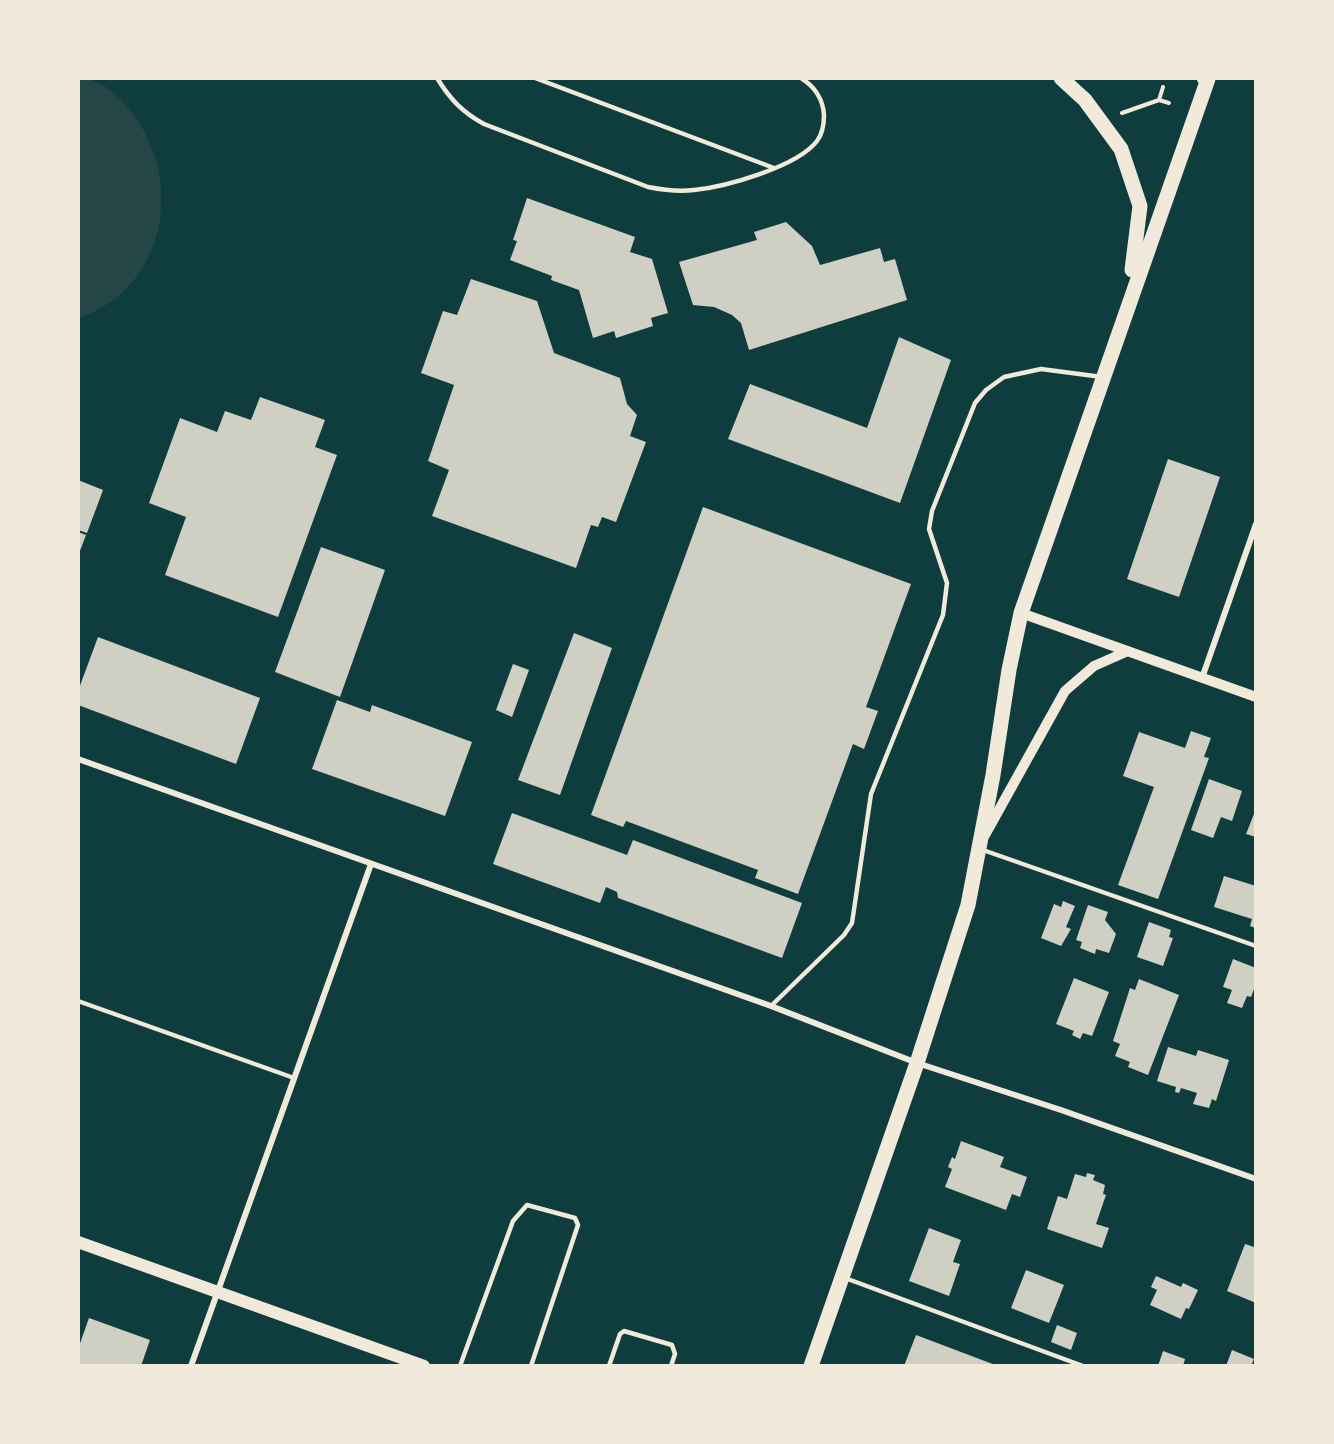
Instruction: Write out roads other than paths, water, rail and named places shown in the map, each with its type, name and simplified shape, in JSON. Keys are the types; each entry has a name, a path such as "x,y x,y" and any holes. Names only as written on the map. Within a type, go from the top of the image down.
{"main road":[{"path":"1061,78 1085,100 1121,149 1140,206 1134,261 1121,323"},
{"path":"811,1366 917,1063 968,905 981,845 1009,670 1021,613 1207,78"},
{"path":"78,1242 424,1366"}],"street":[{"path":"1202,678 1256,524"},
{"path":"1021,613 1256,697"},
{"path":"981,845 1065,691 1094,666 1128,651"},
{"path":"78,759 771,1006 917,1063 1060,1110 1256,1179"},
{"path":"191,1366 370,864"}],"lane":[{"path":"437,78 449,98 463,112 484,124 648,187 669,191 694,190 774,168 803,154 818,141 825,126 823,105 811,84 801,78"},
{"path":"535,78 774,168"},
{"path":"771,1006 844,935 852,923 871,794 943,615 947,583 929,529 932,511 975,403 1004,377 1041,369 1102,377"},
{"path":"981,845 1256,946"},
{"path":"78,1001 294,1078"},
{"path":"460,1366 513,1221 527,1205 575,1218 578,1225 531,1366"},
{"path":"843,1277 1083,1366"},
{"path":"609,1366 620,1334 624,1331 672,1345 675,1354 671,1366"}]}
